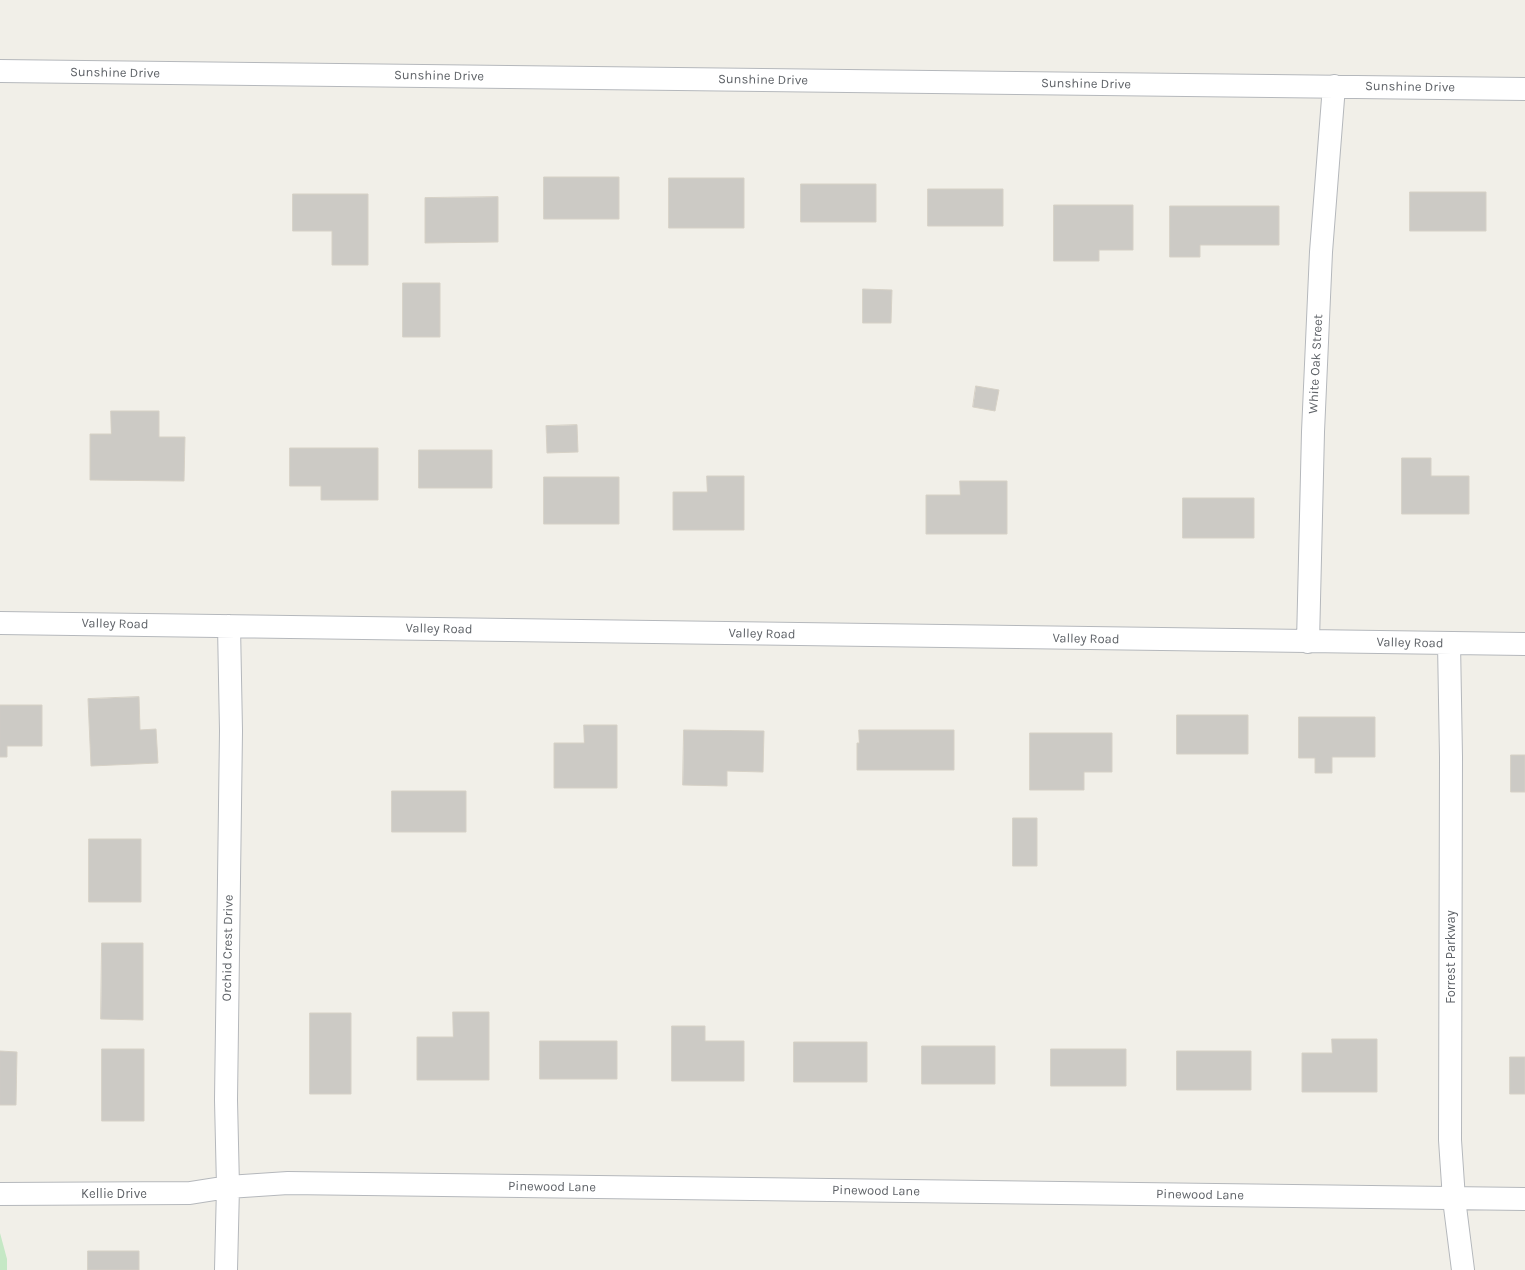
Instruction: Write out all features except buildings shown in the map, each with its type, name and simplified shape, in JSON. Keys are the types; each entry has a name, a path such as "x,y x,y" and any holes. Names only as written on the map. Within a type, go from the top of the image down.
{"street":[{"name":"Sunshine Drive","path":"0,71 1525,89"},
{"name":"White Oak Street","path":"1308,642 1313,432 1321,260 1334,86"},
{"name":"Valley Road","path":"0,623 1525,644"},
{"name":"Orchid Crest Drive","path":"226,1270 228,1187 226,1100 231,730 229,626"},
{"name":"Forrest Parkway","path":"1449,643 1451,757 1450,1140 1454,1199 1463,1270"},
{"name":"Pinewood Lane","path":"228,1187 288,1183 1525,1199"},
{"name":"Kellie Drive","path":"0,1194 190,1194 228,1187"}],"green space":[{"path":"0,1233 7,1259 7,1270 0,1270"}]}
